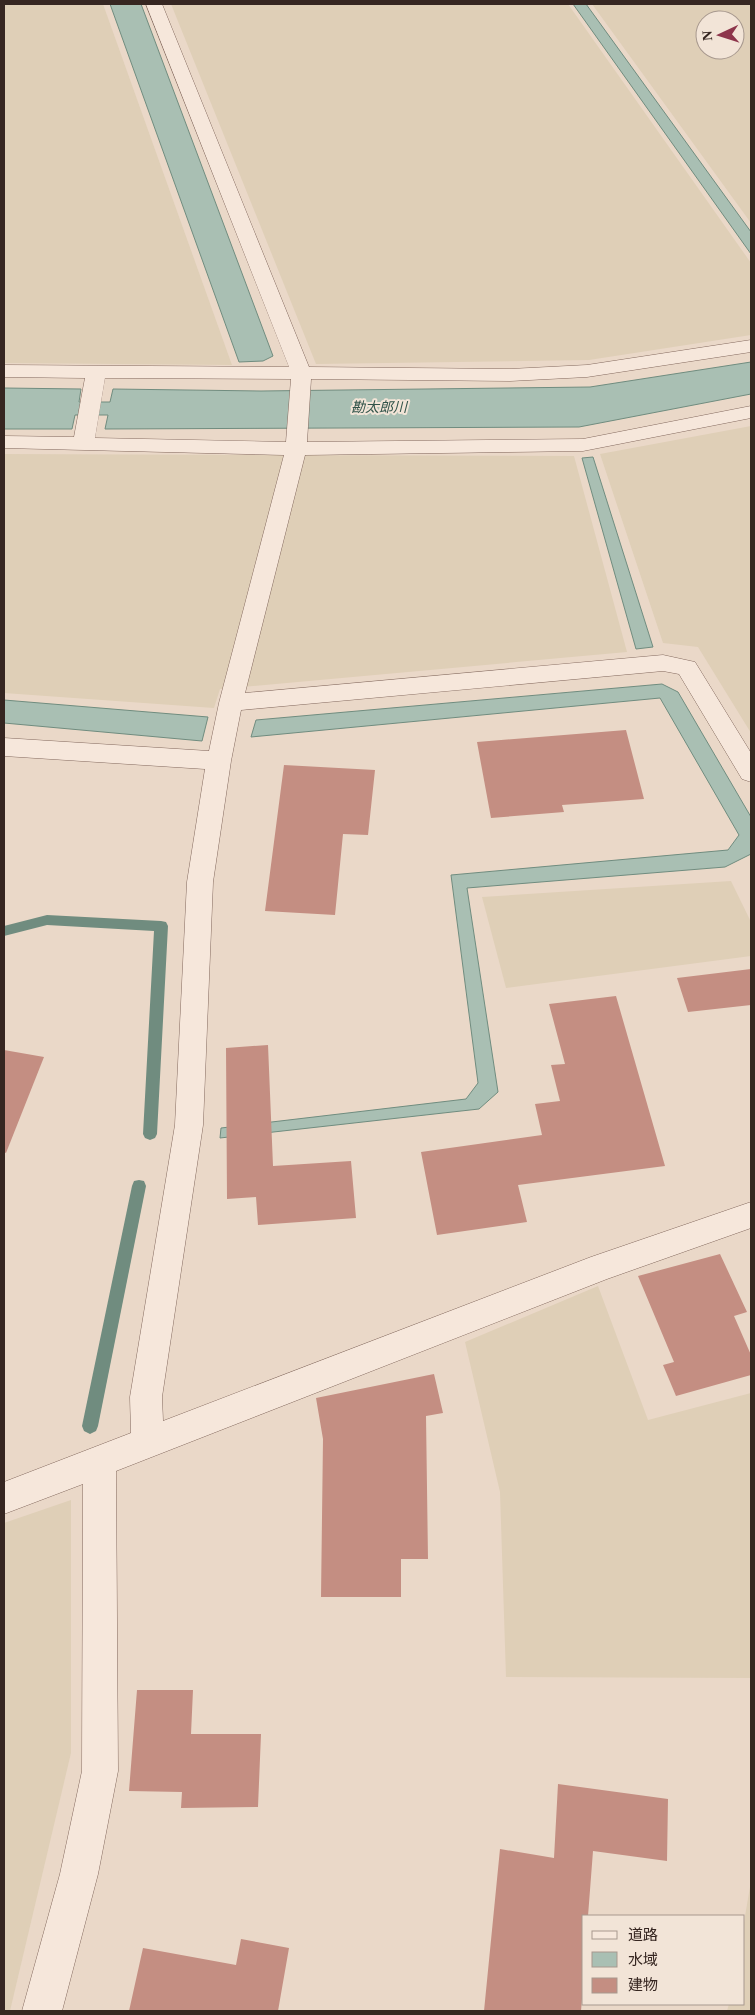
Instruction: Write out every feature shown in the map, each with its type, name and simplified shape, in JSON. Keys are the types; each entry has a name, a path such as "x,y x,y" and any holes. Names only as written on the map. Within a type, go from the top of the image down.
{"street":[{"path":"147,1444 146,1397 189,1125 200,882 219,762 232,703 296,449 301,373 154,4"},
{"path":"4,371 510,375 587,371 751,346"},
{"path":"83,444 96,372"},
{"path":"4,442 296,449 583,445 751,412"},
{"path":"232,703 663,663 687,668 751,773"},
{"path":"4,747 219,762"},
{"path":"4,1498 602,1267 751,1215"},
{"path":"42,2011 79,1874 100,1771 99,1462"}],"shaded area":[{"path":"4,4 103,4 232,365 4,363"},
{"path":"171,4 568,4 751,263 751,335 589,360 316,364"},
{"path":"592,4 751,4 751,223"},
{"path":"751,426 751,733 698,647 663,643 600,454"},
{"path":"4,454 574,456 627,652 220,689 214,708 4,693"},
{"path":"731,881 751,922 751,956 506,988 482,897"},
{"path":"598,1286 648,1420 751,1393 751,1678 506,1677 500,1492 465,1342"},
{"path":"71,1500 71,1753 10,2011 4,2011 4,1523"},
{"path":"751,1881 751,2011 727,2011 729,2005 745,2005 745,1916"}],"water":[{"path":"110,4 141,4 273,356 263,361 239,362"},
{"path":"573,4 586,4 751,232 751,254"},
{"name":"勘太郎川","path":"751,362 751,394 579,427 105,429 108,415 75,415 72,429 4,429 4,388 81,389 79,402 110,402 113,389 261,391 590,387"},
{"path":"593,457 653,647 636,649 582,458"},
{"path":"662,684 678,692 751,817 751,854 725,867 467,888 498,1092 479,1109 220,1138 221,1128 466,1099 478,1083 451,875 728,850 739,835 660,698 251,737 256,720"},
{"path":"4,700 208,717 202,741 4,723"}],"building":[{"path":"626,730 644,799 562,805 564,812 491,818 477,742"},
{"path":"284,765 375,770 368,835 343,834 335,915 265,911"},
{"path":"751,969 751,1005 688,1012 677,978"},
{"path":"616,996 665,1166 518,1185 527,1222 437,1235 421,1152 542,1135 535,1104 560,1101 551,1065 565,1064 549,1004"},
{"path":"268,1045 273,1166 351,1161 356,1218 258,1225 256,1197 227,1199 226,1048"},
{"path":"4,1050 44,1057 6,1153 4,1152"},
{"path":"720,1254 747,1312 734,1316 751,1355 751,1375 676,1396 663,1365 674,1362 638,1276"},
{"path":"434,1374 443,1413 426,1416 428,1559 401,1559 401,1597 321,1597 323,1439 316,1398"},
{"path":"137,1690 193,1690 191,1734 261,1734 258,1807 181,1808 182,1792 129,1791"},
{"path":"558,1784 668,1799 667,1861 593,1851 588,1915 582,1915 581,2011 484,2011 500,1849 554,1858"},
{"path":"241,1939 289,1948 278,2011 129,2011 143,1948 236,1965"}],"waterway":[{"path":"4,931 47,920 161,926 150,1134"},
{"path":"90,1426 139,1186"}]}
